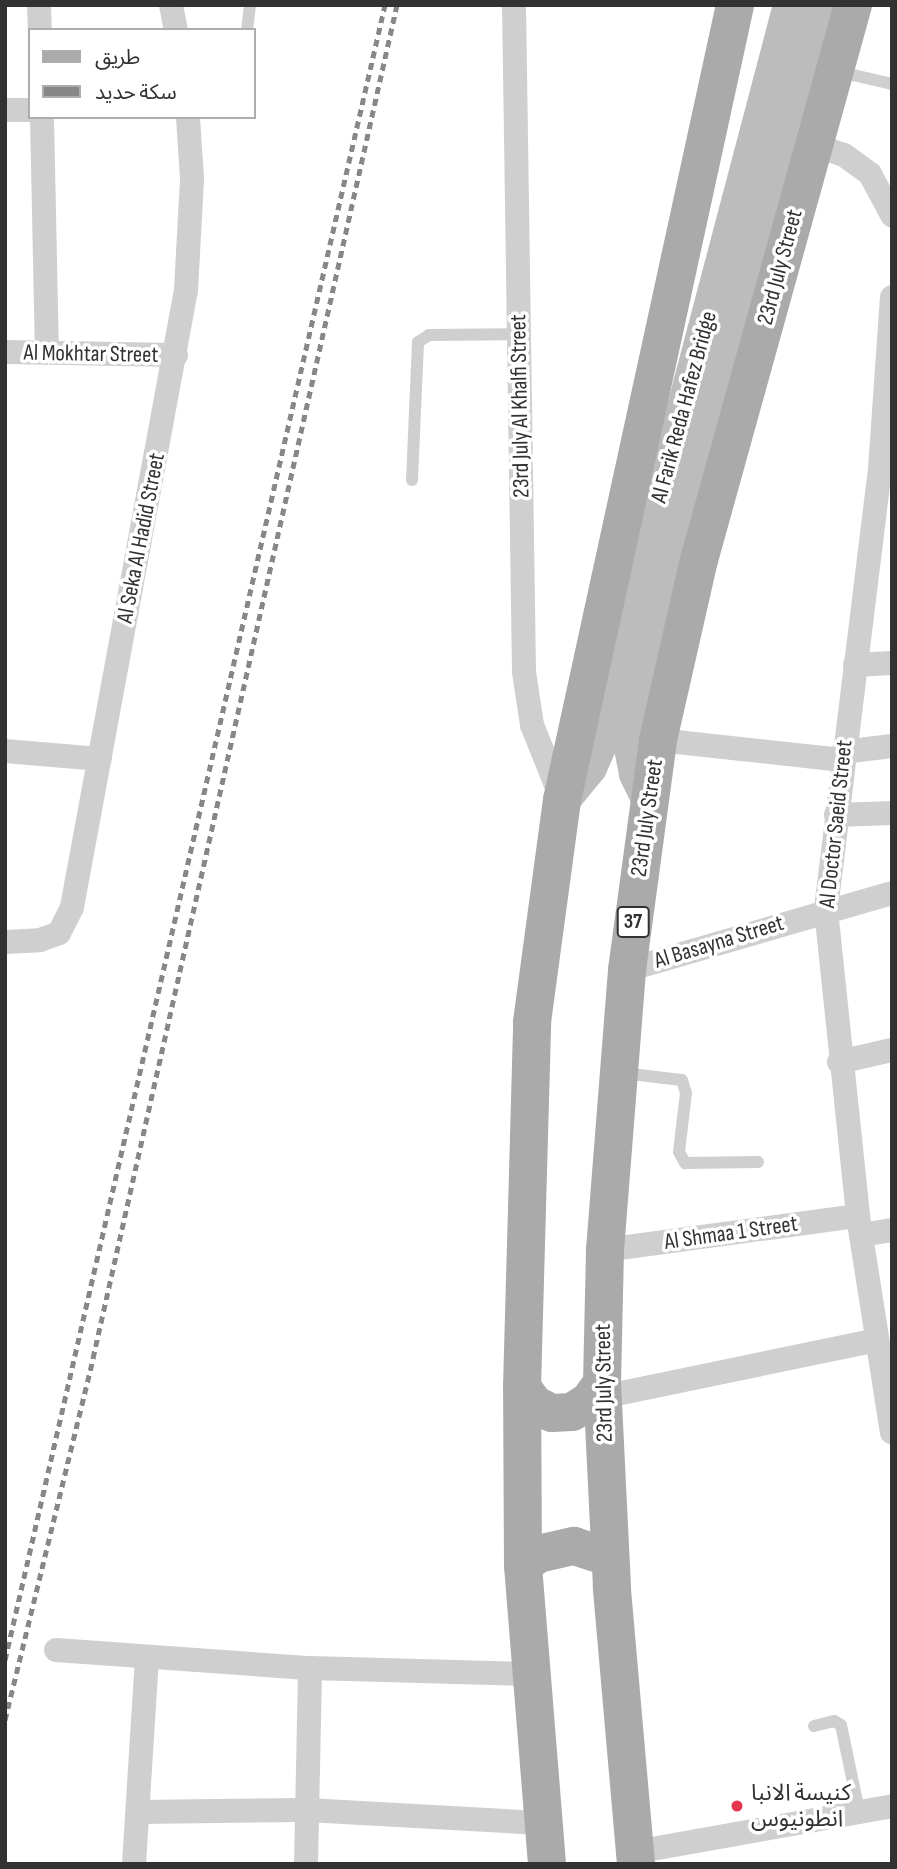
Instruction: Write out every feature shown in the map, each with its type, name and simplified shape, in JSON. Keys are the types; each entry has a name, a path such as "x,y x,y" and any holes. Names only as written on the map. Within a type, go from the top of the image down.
{"main road":[{"path":"547,1864 523,1565 522,1387 531,1021 562,800 735,5"},
{"name":"Al Farik Reda Hafez Bridge","path":"649,800 632,753 633,714 698,407 790,5"},
{"name":"Al Farik Reda Hafez Bridge","path":"562,800 589,767 607,726 643,562 698,407 820,5"},
{"name":"23rd July Street","path":"635,1858 610,1558 602,1390 605,1250 627,970 658,740 699,560 853,5"},
{"path":"522,1387 534,1404 552,1413 572,1412 602,1390"},
{"path":"523,1565 538,1554 565,1546 592,1550 610,1558"}],"street":[{"path":"39,5 40,28"},
{"path":"171,5 176,28"},
{"name":"23rd July Al Khalfi Street","path":"514,5 524,671 536,738 562,800"},
{"path":"5,110 28,110"},
{"path":"42,119 47,353"},
{"name":"Al Seka Al Hadid Street","path":"5,942 40,940 59,933 69,917 176,355 191,234 188,119"},
{"path":"813,144 845,155 870,174 892,215"},
{"name":"Al Doctor Saeid Street","path":"892,297 886,469 855,666 826,910 839,1062 859,1225 892,1432"},
{"name":"Al Mokhtar Street","path":"5,352 176,355"},
{"path":"855,666 892,663"},
{"path":"658,740 843,756 892,746"},
{"path":"5,751 100,760"},
{"path":"836,815 892,813"},
{"name":"Al Basayna Street","path":"627,970 892,893"},
{"path":"839,1062 892,1050"},
{"name":"Al Shmaa 1 Street","path":"605,1250 859,1225 892,1230"},
{"path":"602,1390 877,1339"},
{"path":"56,1650 310,1668 531,1674"},
{"path":"134,1864 147,1658"},
{"path":"306,1864 310,1668"},
{"path":"635,1858 892,1806"},
{"path":"138,1812 307,1810 543,1823"}],"lane":[{"path":"247,28 250,5"},
{"path":"836,71 892,85"},
{"path":"412,480 418,342 429,335 519,334"},
{"path":"618,1073 682,1080 686,1093 679,1152 685,1163 758,1162"},
{"path":"814,1726 834,1721 841,1725 859,1811"}],"railway":[{"path":"5,1660 385,5"},
{"path":"5,1720 93,1358 397,5"}],"place":[{"name":"كنيسة الانبا انطونيوس","path":"737,1806"}]}
